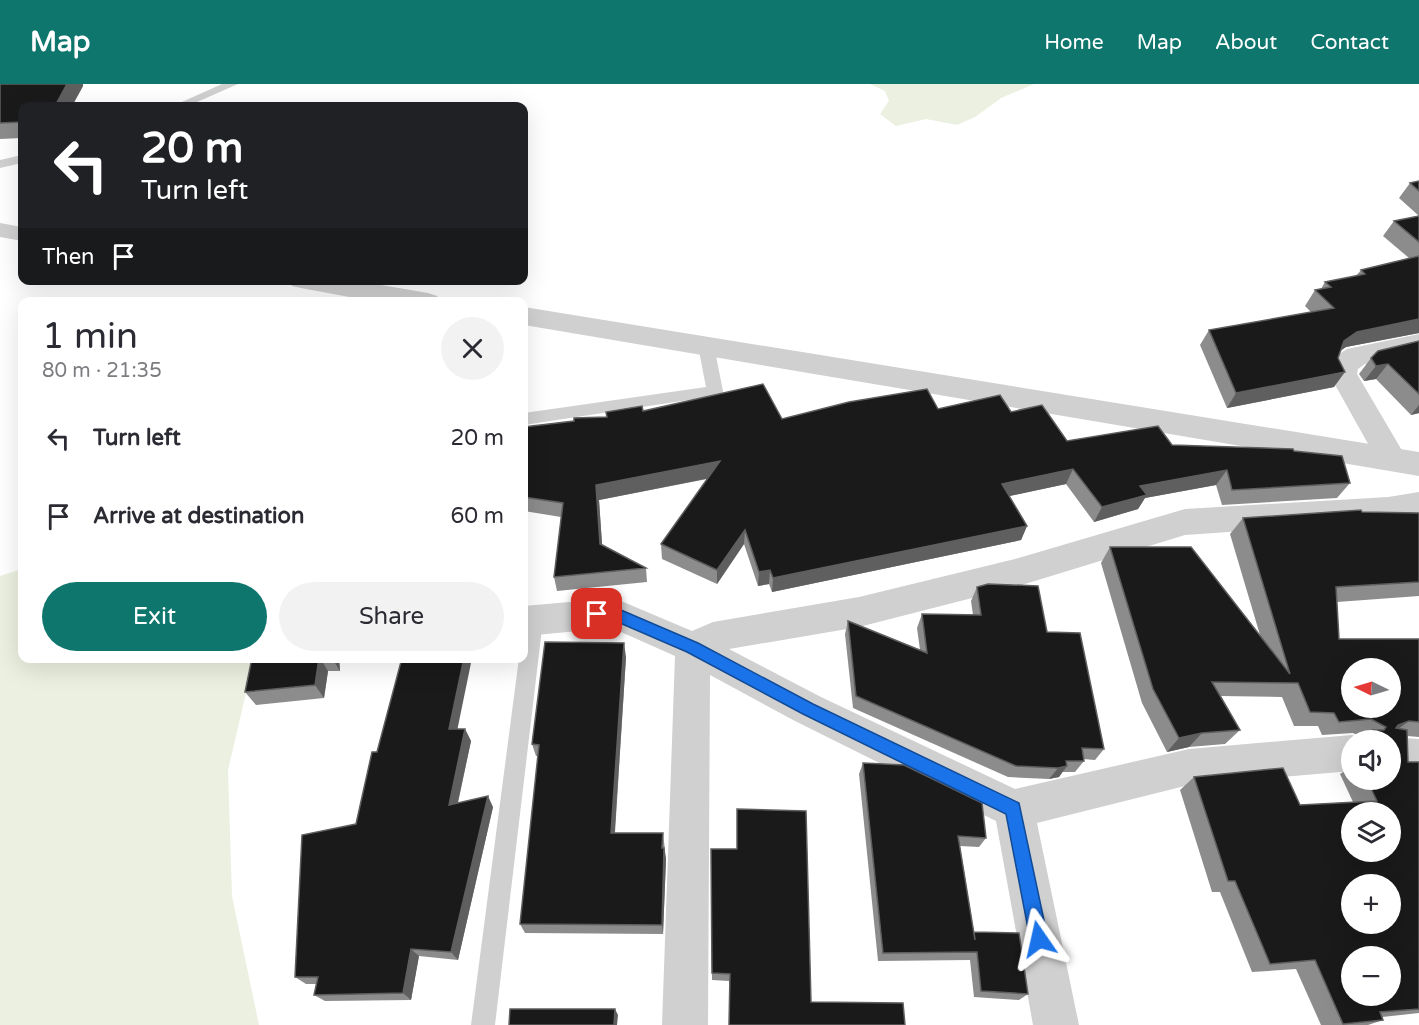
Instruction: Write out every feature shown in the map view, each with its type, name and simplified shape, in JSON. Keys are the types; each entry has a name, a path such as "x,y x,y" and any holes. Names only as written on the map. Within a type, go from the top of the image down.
{"street":[{"path":"0,231 18,233"},
{"path":"330,285 399,297"},
{"path":"528,317 1405,462"},
{"path":"1405,462 1343,374 1345,364 1357,356 1419,343"},
{"path":"693,648 713,637 859,612 1014,573 1185,522 1388,509 1419,504"},
{"path":"529,620 614,614 693,648 808,709 1014,809 1189,767 1341,754"},
{"path":"685,1025 693,648"},
{"path":"1401,756 1419,757"},
{"path":"1014,809 1056,1025"}],"lane":[{"path":"189,102 232,84"},
{"path":"0,164 18,160"},
{"path":"528,418 715,391 706,346"},
{"path":"483,1025 524,663"}],"green space":[{"path":"870,84 1034,84 1001,98 975,117 957,125 926,119 896,126 880,114 889,101 885,91"},
{"path":"18,570 18,663 252,663 228,770 232,896 259,1025 0,1025 0,576"}],"building":[{"path":"0,84 67,84 57,102 18,102 18,122 0,123"},
{"path":"1419,181 1419,191 1410,183"},
{"path":"1419,216 1419,242 1394,221"},
{"path":"1419,256 1419,319 1357,332 1344,341 1338,358 1345,372 1236,393 1209,330 1334,308 1315,290 1331,287 1325,282 1365,274 1361,270"},
{"path":"1419,341 1419,394 1388,364 1376,366 1371,358 1378,351"},
{"path":"763,384 782,419 849,402 927,389 938,409 1000,395 1011,412 1042,405 1067,441 1158,426 1172,445 1293,449 1294,451 1342,456 1350,483 1232,490 1227,470 1140,486 1147,495 1102,507 1073,469 1002,484 1027,526 773,578 770,570 759,572 745,530 717,570 661,544 720,461 596,485 600,544 646,568 554,577 563,503 528,498 528,427 574,421 574,418 607,417 606,412 642,406 643,411"},
{"path":"1361,510 1362,512 1419,513 1419,582 1336,587 1339,639 1419,639 1419,722 1409,721 1396,728 1407,730 1408,762 1419,762 1419,1009 1380,1012 1383,1020 1343,1024 1315,960 1270,964 1235,881 1228,881 1194,777 1283,768 1300,805 1341,803 1341,862 1401,862 1401,802 1358,802 1377,801 1372,790 1401,790 1401,730 1384,730 1386,727 1371,719 1339,722 1334,713 1310,712 1298,683 1212,682 1240,730 1202,733 1179,738 1153,689 1110,547 1191,547 1290,674 1243,518"},
{"path":"988,584 1038,586 1047,632 1080,633 1104,749 1082,748 1084,761 1066,761 1067,766 1058,768 1016,766 856,696 848,621 927,653 922,614 981,615 977,587"},
{"path":"545,642 624,643 611,833 663,833 662,925 520,924 539,745 532,744"},
{"path":"251,663 318,663 315,685 245,692"},
{"path":"401,663 463,663 449,729 465,729 449,805 488,796 451,952 411,949 403,993 314,995 318,977 295,977 302,835 356,824 372,752 377,752"},
{"path":"863,763 904,765 982,803 986,838 958,836 975,940 974,932 1019,933 1028,994 981,991 977,952 883,953"},
{"path":"737,809 806,811 811,1002 903,1003 905,1025 729,1025 730,974 712,973 711,849 737,849"},
{"path":"510,1009 615,1009 614,1025 509,1025"}],"route":[{"path":"597,614 614,614 693,648 808,709 1014,809 1039,939"}]}
